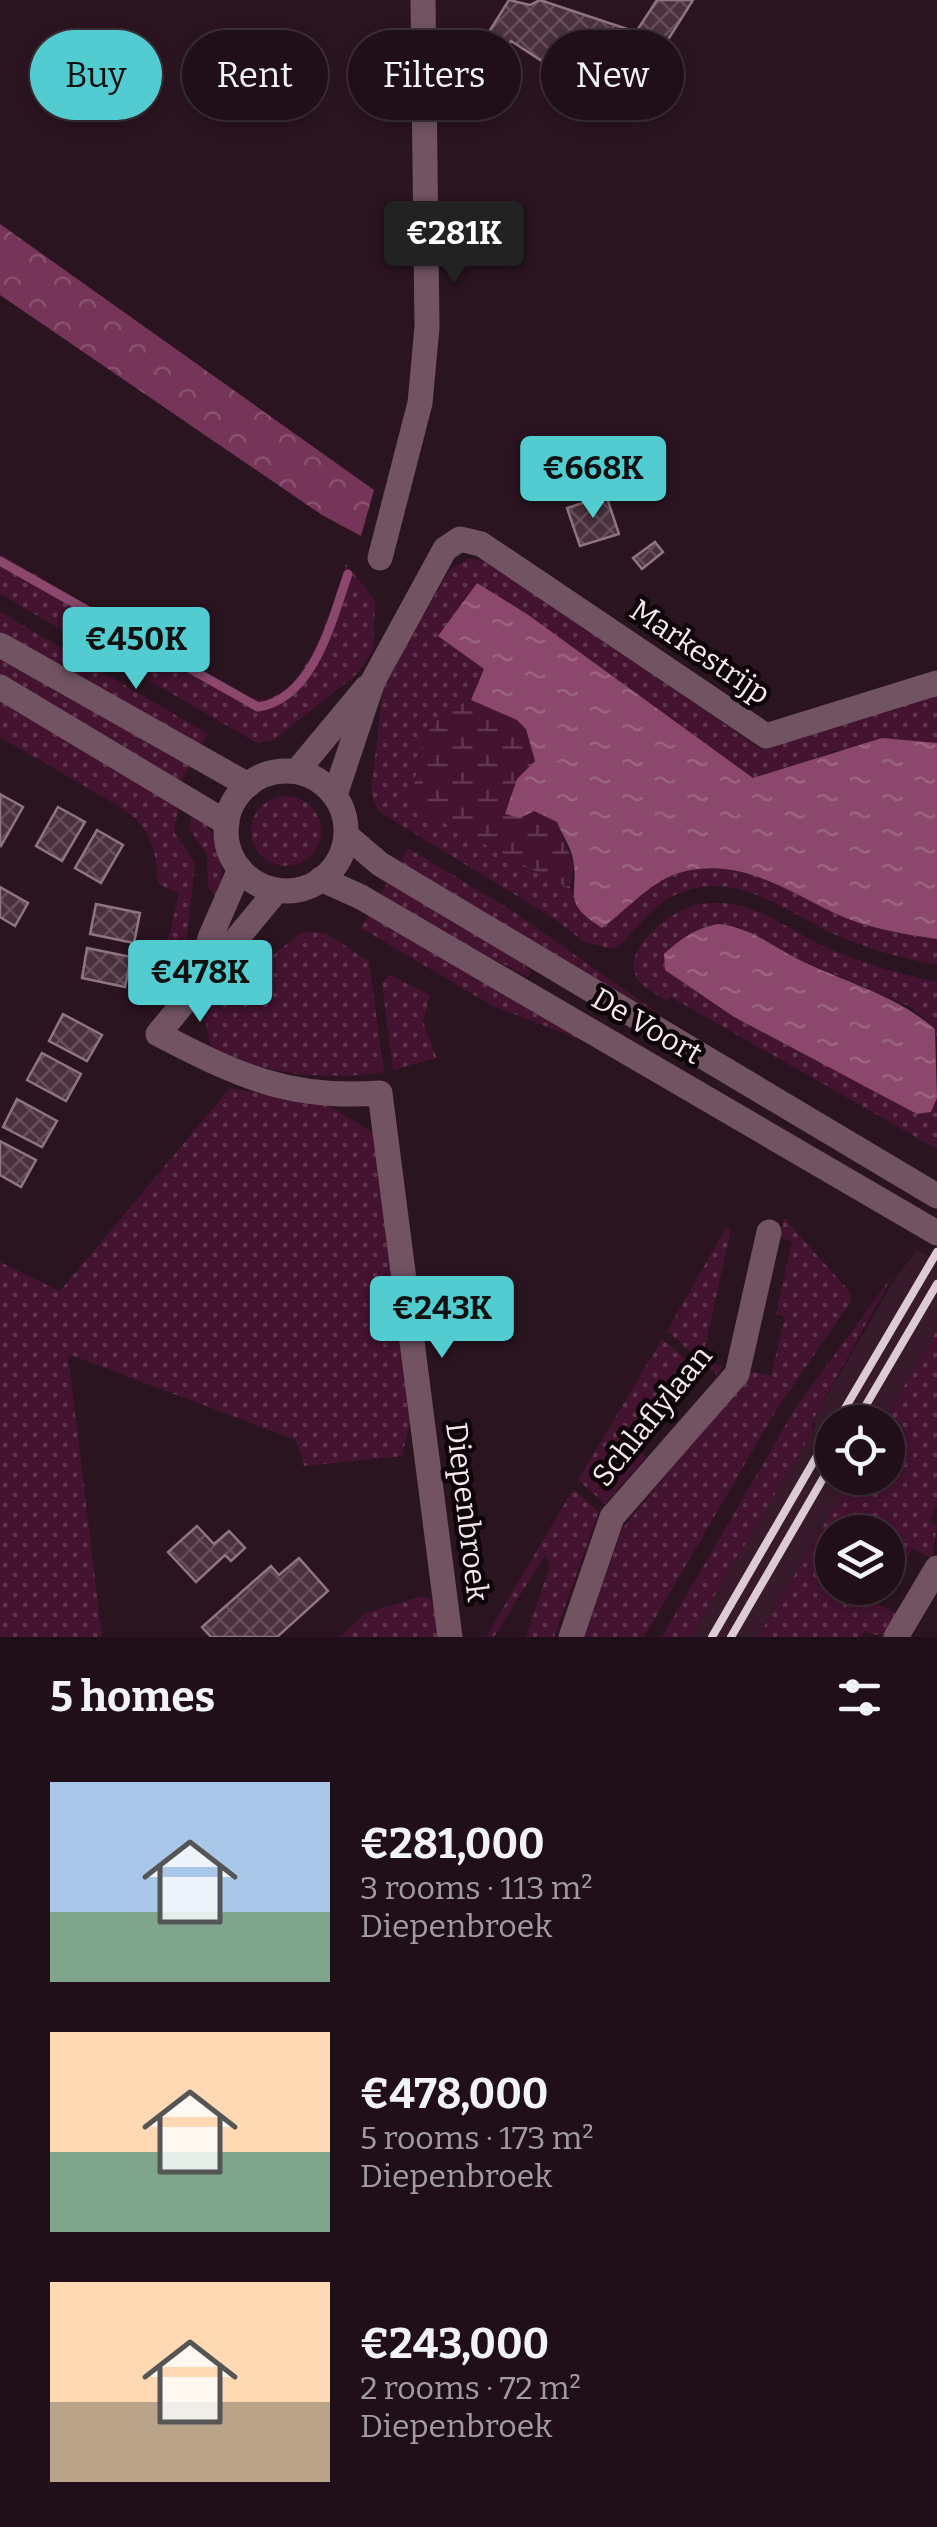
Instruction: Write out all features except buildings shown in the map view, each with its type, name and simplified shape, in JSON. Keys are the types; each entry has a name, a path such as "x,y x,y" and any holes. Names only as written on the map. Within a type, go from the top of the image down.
{"street":[{"path":"380,558 420,403 427,327 422,0"},
{"name":"Markestrijp","path":"373,681 445,549 460,539 481,544 766,736 937,683"},
{"path":"0,644 248,785"},
{"path":"297,772 373,681"},
{"path":"335,795 373,681"},
{"path":"0,687 227,823"},
{"path":"297,772 312,776 335,795 344,814 346,836 334,868 321,879 293,890 277,890 256,883 240,869 226,839 227,823 234,802 248,785 262,776 297,772"},
{"name":"De Voort","path":"346,836 380,864 937,1196"},
{"path":"199,982 210,938 240,869"},
{"name":"De Voort","path":"321,879 360,896 937,1232"},
{"path":"199,982 226,955 277,890"},
{"name":"Diepenbroek","path":"199,982 158,1034 242,1077 334,1096 380,1093 450,1637"},
{"name":"Schlaflylaan","path":"571,1637 612,1517 737,1374 769,1232"},
{"path":"896,1637 937,1568"}],"shaded area":[{"path":"917,1250 937,1261 937,1330 893,1405 822,1405 896,1277"},
{"path":"815,1426 815,1495 841,1495 829,1515 815,1515 815,1540 758,1637 690,1637"}],"green space":[{"path":"0,224 374,490 361,536 322,515 0,295"},
{"path":"0,554 243,695 261,700 282,692 308,661 346,564 375,601 373,650 356,675 273,740 257,743 0,594"},
{"path":"470,558 491,563 759,748 937,693 937,743 834,751 775,775 753,778 527,614 477,583 438,636 485,669 471,700 439,718 430,729 420,754 410,805 570,889 584,916 602,927 647,890 676,874 698,869 738,871 859,923 937,939 937,965 853,942 752,893 713,886 692,889 663,902 614,949 584,942 556,920 378,811 371,793 383,686 450,569"},
{"path":"0,612 208,734 199,749 0,634"},
{"path":"0,655 190,766 180,783 0,678"},
{"path":"0,695 179,802 174,832 195,863 182,984 160,973 179,894 158,884 154,850 146,832 122,808 0,737"},
{"path":"471,700 517,720 526,728 535,761 517,787 517,808 520,818 534,811 557,822 574,865 570,889 410,805 420,754 430,729 453,709"},
{"path":"286,796 311,806 321,831 311,856 286,866 261,856 251,831 261,806"},
{"path":"193,811 209,829 219,850 222,874 218,898 208,887 207,855 189,828"},
{"path":"408,848 514,912 659,1014 398,865"},
{"path":"389,880 520,961 531,972 528,977 379,898"},
{"path":"723,903 760,913 846,955 937,982 937,1038 935,1029 911,1007 796,958 737,926 665,970 734,1017 917,1114 931,1112 937,1098 937,1149 671,997 667,1001 639,980 634,966 636,955 650,934 691,906"},
{"path":"370,913 594,1045 491,1005 361,928"},
{"path":"303,932 325,933 369,961 384,1072 340,1076 295,1074 252,1064 211,1046 205,1012 213,989 261,952 270,957"},
{"path":"389,975 430,995 423,1022 437,1058 393,1070 382,983"},
{"path":"230,1088 328,1105 375,1134 412,1414 402,1456 304,1466 296,1440 68,1354 102,1637 0,1637 0,1262 60,1291"},
{"path":"784,1218 850,1292 851,1301 777,1409 644,1637 584,1637 622,1529 751,1372 771,1376 785,1317 776,1314 792,1242 780,1237"},
{"path":"726,1228 731,1229 702,1360 723,1366 717,1375 667,1331"},
{"path":"893,1275 821,1405 815,1405 812,1432 690,1637 662,1637 795,1409"},
{"path":"937,1330 937,1506 929,1521 937,1526 932,1559 913,1548 905,1561 905,1515 829,1515 841,1495 905,1495 905,1405 893,1405"},
{"path":"662,1339 695,1367 629,1442 646,1457 605,1504 578,1480"},
{"path":"573,1489 599,1512 554,1637 526,1637 550,1565 545,1555 494,1637 486,1637"},
{"path":"815,1540 815,1605 881,1605 899,1616 887,1637 864,1632 861,1637 758,1637"},
{"path":"422,1596 436,1603 440,1637 339,1637 366,1613"}],"water":[{"path":"477,583 527,614 753,778 882,738 937,743 937,939 859,923 758,877 718,869 698,869 667,878 602,928 589,919 576,904 573,859 557,822 534,811 520,818 505,814 517,779 535,761 526,729 517,720 471,700 484,669 438,636"},
{"path":"718,924 749,932 814,967 886,997 935,1029 937,1098 931,1112 917,1114 734,1017 665,970 664,954 695,931"}],"waterway":[{"path":"0,561 258,707 277,701 307,673 327,634 348,574"}],"railway":[{"path":"847,1405 937,1252"},
{"path":"866,1405 937,1284"},
{"path":"712,1637 815,1459"},
{"path":"731,1637 815,1492"}]}
